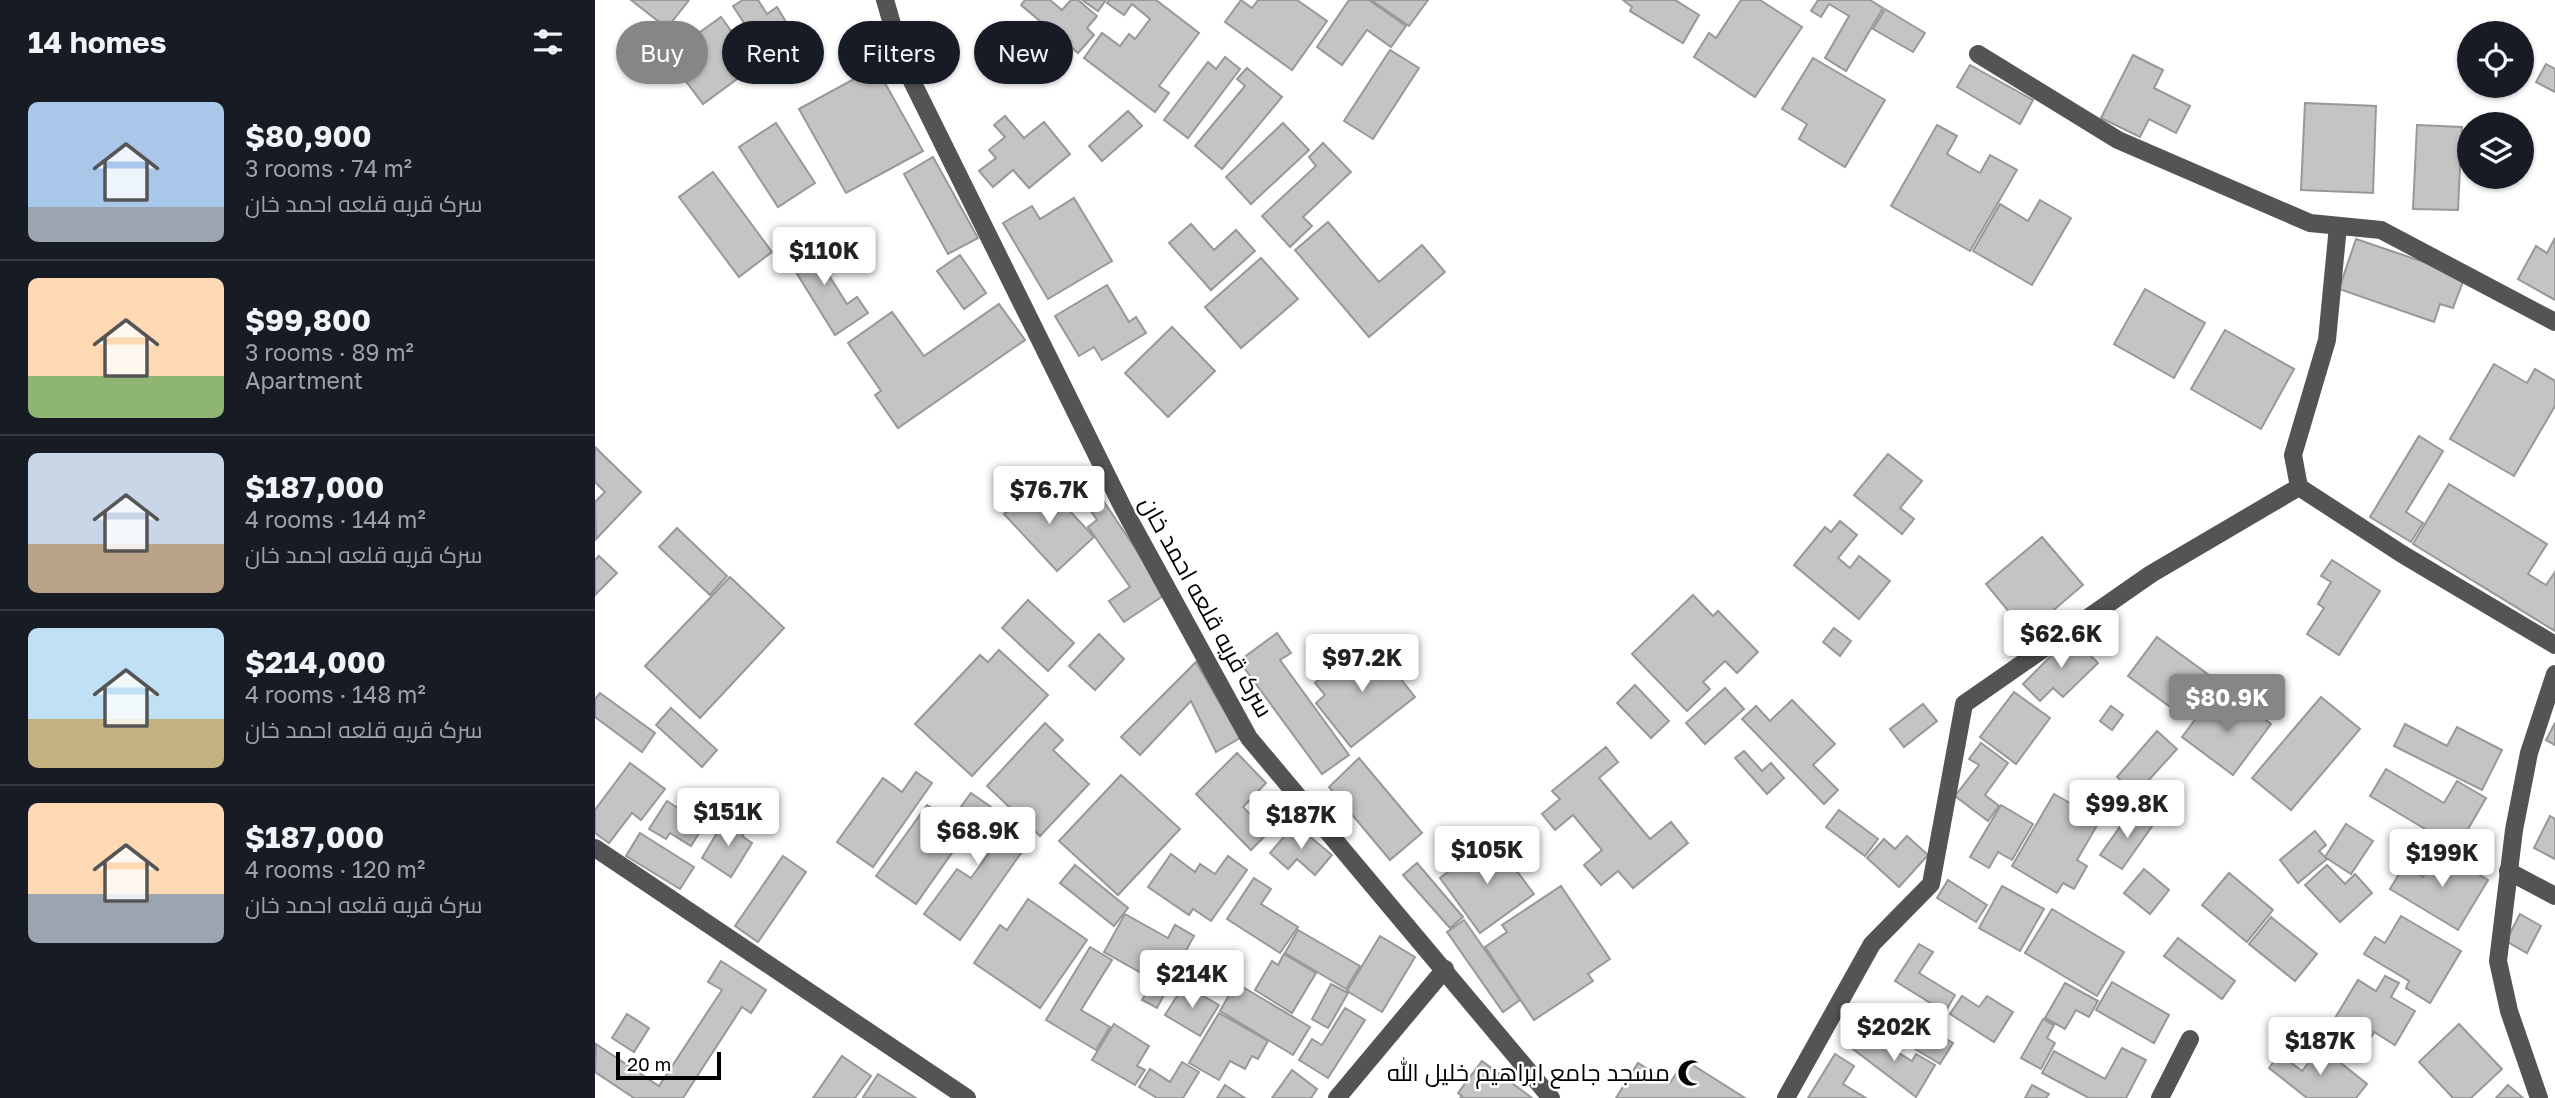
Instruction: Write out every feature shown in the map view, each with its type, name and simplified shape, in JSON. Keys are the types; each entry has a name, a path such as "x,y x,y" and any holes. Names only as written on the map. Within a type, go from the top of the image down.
{"street":[{"name":"سرک قریه قلعه احمد خان","path":"885,0 904,65 934,127 1123,508 1249,738 1551,1098"},
{"path":"1978,54 2118,140 2310,223 2381,230 2555,322"},
{"path":"2338,226 2327,340 2293,455 2299,487 2402,554 2555,645"},
{"path":"1786,1098 1873,944 1931,884 1964,704 2151,574 2299,487"},
{"path":"2539,1098 2509,1011 2498,961 2508,871 2529,753 2555,674"},
{"path":"595,848 967,1098"},
{"path":"2508,871 2555,895"},
{"path":"1337,1098 1445,969"},
{"path":"2160,1098 2190,1039"}],"building":[{"path":"631,0 689,0 672,21 658,21"},
{"path":"743,0 758,0 767,14 777,7 785,21 743,21 733,6"},
{"path":"1025,0 1050,0 1062,10 1071,0 1078,0 1097,16 1087,28 1094,35 1078,53 1073,49 1073,21 1040,21 1021,5"},
{"path":"1082,0 1106,0 1098,11"},
{"path":"1109,0 1156,0 1199,33 1159,86 1169,93 1155,112 1084,58 1102,33 1120,46 1129,34 1135,39 1150,19 1132,4 1124,15 1107,3"},
{"path":"1241,0 1252,8 1258,0 1297,0 1327,21 1292,70 1225,22"},
{"path":"1349,0 1369,0 1406,26 1391,47 1367,30 1342,65 1317,47"},
{"path":"1371,0 1428,0 1409,26"},
{"path":"1623,0 1675,0 1699,15 1683,43 1630,11 1632,7"},
{"path":"1741,0 1760,0 1802,27 1755,97 1694,57 1709,33 1716,38"},
{"path":"1818,0 1870,0 1883,8 1846,71 1825,58 1849,16 1829,4 1821,17 1811,11"},
{"path":"1885,9 1925,33 1913,52 1873,29"},
{"path":"721,17 724,21 722,84 730,84 703,104 688,84 708,84 708,26"},
{"path":"1390,50 1419,68 1373,139 1344,121"},
{"path":"2133,55 2163,70 2154,88 2190,106 2176,133 2149,119 2140,137 2101,118"},
{"path":"1225,57 1240,69 1188,138 1164,120 1208,62 1216,69"},
{"path":"1813,58 1885,100 1845,167 1799,139 1807,124 1782,109"},
{"path":"2546,64 2555,69 2555,92 2536,82"},
{"path":"1970,65 2033,100 2020,124 1957,87"},
{"path":"1247,68 1282,97 1222,169 1195,146 1245,86 1237,79"},
{"path":"845,84 886,84 923,151 846,193 799,109"},
{"path":"2305,103 2376,106 2373,193 2301,190"},
{"path":"1128,111 1142,126 1102,161 1089,146"},
{"path":"1005,116 1024,138 1044,122 1070,154 1029,188 1013,170 993,187 979,171 996,158 989,150 1005,137 994,125"},
{"path":"776,123 815,183 778,207 739,147"},
{"path":"1283,123 1309,150 1251,204 1226,177"},
{"path":"1937,125 1957,136 1947,154 1980,173 1990,155 2017,170 1970,251 1891,206"},
{"path":"2417,125 2457,127 2458,210 2413,209"},
{"path":"1323,143 1351,172 1303,217 1312,226 1290,247 1262,216 1316,166 1309,157"},
{"path":"933,157 978,238 948,254 904,174"},
{"path":"713,172 772,252 739,277 679,197"},
{"path":"1074,198 1112,261 1048,299 1003,223 1032,206 1040,219"},
{"path":"2040,200 2071,218 2032,285 1973,251 2000,204 2028,221"},
{"path":"1328,222 1379,282 1422,245 1445,272 1369,337 1295,250"},
{"path":"1191,224 1214,250 1236,230 1255,251 1211,290 1169,243"},
{"path":"818,236 828,251 818,258 847,304 857,297 868,313 835,335 786,256"},
{"path":"2555,238 2555,300 2518,279 2536,246 2547,253"},
{"path":"2356,239 2465,276 2453,308 2440,304 2434,322 2339,289"},
{"path":"960,255 986,293 964,309 937,271"},
{"path":"1261,258 1298,299 1241,348 1205,307"},
{"path":"1107,285 1129,322 1136,317 1146,333 1102,360 1094,347 1079,356 1055,316"},
{"path":"2145,289 2205,323 2174,378 2114,344"},
{"path":"999,304 1025,340 898,428 875,395 881,391 848,343 892,312 924,356"},
{"path":"1172,327 1215,371 1168,417 1125,373"},
{"path":"2225,330 2294,369 2261,429 2191,389"},
{"path":"2494,364 2527,383 2535,369 2555,381 2555,406 2514,476 2450,439"},
{"path":"2419,436 2443,451 2406,512 2423,523 2411,542 2370,517"},
{"path":"595,447 641,492 596,539 595,502 605,492 595,482"},
{"path":"1888,454 1922,481 1900,508 1914,519 1902,534 1854,495"},
{"path":"1041,480 1094,537 1057,571 1004,514"},
{"path":"2449,484 2547,544 2528,574 2546,585 2555,572 2555,631 2413,544"},
{"path":"1096,490 1166,594 1124,622 1109,601 1130,587 1088,527 1097,520 1083,499"},
{"path":"1840,521 1857,535 1838,558 1850,568 1859,556 1890,581 1859,619 1794,565 1825,527 1831,532"},
{"path":"677,528 727,576 710,595 659,547"},
{"path":"2042,537 2083,585 2049,614 2057,623 2034,642 1986,584"},
{"path":"599,556 617,573 595,595 595,560"},
{"path":"2332,560 2380,591 2339,655 2307,634 2324,608 2318,604 2331,582 2321,576"},
{"path":"730,577 784,628 700,718 645,666"},
{"path":"1693,595 1713,616 1718,611 1758,652 1737,673 1725,661 1703,682 1710,689 1687,711 1632,654"},
{"path":"1028,600 1074,643 1048,671 1002,628"},
{"path":"1834,628 1851,641 1840,656 1823,642"},
{"path":"1277,633 1291,653 1280,660 1349,755 1322,774 1239,661"},
{"path":"1099,634 1124,659 1095,690 1069,666"},
{"path":"2071,636 2098,663 2063,697 2053,688 2040,701 2023,684"},
{"path":"2157,637 2213,678 2184,717 2128,676"},
{"path":"1370,640 1415,697 1351,747 1316,703 1325,695 1315,683"},
{"path":"999,650 1048,695 972,776 915,724 980,655 988,662"},
{"path":"1196,662 1240,738 1216,752 1191,701 1140,755 1121,737"},
{"path":"1635,685 1669,721 1651,738 1617,703"},
{"path":"1725,688 1744,709 1705,744 1686,723"},
{"path":"2014,692 2050,718 2016,764 1980,737"},
{"path":"600,693 655,733 642,752 595,717 595,699"},
{"path":"2236,697 2271,724 2233,775 2182,737 2206,705 2222,716"},
{"path":"2321,697 2360,729 2291,810 2252,778"},
{"path":"1792,700 1835,744 1813,765 1838,790 1824,804 1742,719 1756,706 1770,721"},
{"path":"1923,704 1937,721 1904,747 1890,729"},
{"path":"2111,706 2123,715 2112,730 2100,721"},
{"path":"671,708 717,750 702,767 656,725"},
{"path":"1045,723 1063,740 1053,750 1089,784 1040,836 987,786"},
{"path":"2555,723 2555,745 2546,740"},
{"path":"2405,724 2447,746 2457,727 2502,750 2482,790 2394,746"},
{"path":"2157,731 2177,749 2136,794 2117,777"},
{"path":"1981,743 2008,763 1985,795 1999,806 1988,821 1955,796 1979,765 1969,759"},
{"path":"1606,747 1618,762 1599,778 1650,839 1671,822 1688,843 1633,888 1618,871 1601,885 1584,865 1602,850 1573,815 1555,830 1542,814 1560,799 1552,791"},
{"path":"1744,751 1762,771 1771,763 1784,778 1767,794 1735,758"},
{"path":"1237,753 1266,783 1243,807 1268,833 1251,850 1196,794"},
{"path":"1359,758 1422,833 1390,860 1329,787"},
{"path":"630,763 665,789 641,820 632,813 609,843 595,833 595,810"},
{"path":"2386,769 2444,803 2457,781 2486,798 2457,848 2370,796"},
{"path":"916,772 932,783 873,867 837,842 883,778 902,792"},
{"path":"1121,775 1180,829 1118,895 1059,841"},
{"path":"971,793 1033,836 960,940 924,914 957,869 971,878 994,846 953,818"},
{"path":"2054,794 2100,820 2077,860 2087,866 2074,889 2063,883 2057,893 2012,866"},
{"path":"667,801 704,825 691,846 670,833 666,839 649,829"},
{"path":"927,805 968,830 916,904 876,876"},
{"path":"2001,805 2033,824 2012,860 1998,852 1989,868 1970,857"},
{"path":"1839,810 1878,839 1865,856 1826,827"},
{"path":"2132,810 2153,825 2122,869 2100,855"},
{"path":"2550,816 2555,819 2555,859 2534,848"},
{"path":"726,818 746,830 742,836 752,843 731,877 702,858"},
{"path":"1295,824 1332,855 1315,875 1297,859 1288,869 1270,853"},
{"path":"2346,824 2373,841 2351,874 2325,857"},
{"path":"2315,831 2326,845 2319,851 2327,859 2298,883 2280,860"},
{"path":"640,833 694,867 680,889 626,856"},
{"path":"1907,836 1928,855 1899,887 1867,858 1884,839 1895,849"},
{"path":"1493,839 1534,894 1480,933 1440,878"},
{"path":"2439,851 2488,880 2458,930 2390,889 2404,866 2423,877"},
{"path":"1171,854 1195,872 1200,864 1215,874 1228,856 1247,870 1211,921 1193,909 1189,915 1148,887"},
{"path":"783,856 806,872 758,942 735,926"},
{"path":"1417,863 1463,917 1450,928 1403,875"},
{"path":"1075,865 1128,908 1114,926 1060,883"},
{"path":"2327,865 2345,884 2355,874 2372,893 2340,922 2305,885"},
{"path":"2144,869 2169,890 2150,914 2124,893"},
{"path":"2229,873 2273,910 2247,942 2202,905"},
{"path":"1254,878 1271,889 1261,904 1298,927 1280,953 1227,919"},
{"path":"1948,880 1987,905 1976,922 1937,898"},
{"path":"1561,886 1610,959 1588,974 1593,981 1534,1020 1485,947 1507,932 1502,925"},
{"path":"2002,886 2044,909 2020,951 1979,928"},
{"path":"1028,899 1087,940 1040,1008 974,963 1000,925 1007,930"},
{"path":"2052,909 2124,952 2097,996 2025,953"},
{"path":"1125,914 1168,938 1175,925 1194,936 1166,987 1104,952"},
{"path":"2520,914 2541,926 2527,953 2506,941"},
{"path":"2401,916 2461,951 2430,1003 2406,988 2409,981 2364,954 2375,937 2385,943"},
{"path":"2271,917 2317,954 2295,981 2249,944"},
{"path":"1464,920 1520,1000 1503,1012 1447,932"},
{"path":"1298,930 1360,966 1346,989 1285,953"},
{"path":"1380,936 1415,957 1382,1012 1347,991"},
{"path":"2178,938 2235,981 2222,999 2164,956"},
{"path":"1919,944 1933,952 1919,973 1955,995 1945,1012 1895,981"},
{"path":"1090,947 1112,960 1081,1010 1110,1027 1096,1050 1046,1020"},
{"path":"1284,954 1316,973 1292,1013 1255,990 1272,961 1278,965"},
{"path":"721,961 766,990 751,1013 742,1007 683,1098 634,1098 595,1072 596,1044 659,1086 722,990 708,982"},
{"path":"2385,976 2399,983 2391,997 2415,1011 2395,1045 2374,1032 2372,1036 2351,1023 2346,1031 2332,1023 2358,980 2376,991"},
{"path":"2112,982 2169,1015 2154,1043 2096,1010"},
{"path":"1153,983 1166,991 1157,1008 1142,1000"},
{"path":"1236,983 1310,1027 1293,1055 1220,1011"},
{"path":"2065,983 2098,1001 2089,1017 2076,1010 2065,1029 2045,1018"},
{"path":"1331,984 1348,993 1328,1028 1312,1019"},
{"path":"1184,985 1219,1005 1200,1036 1165,1015"},
{"path":"1962,996 1979,1007 1987,996 2013,1012 1994,1042 1950,1014"},
{"path":"1345,1008 1365,1020 1328,1078 1299,1060 1312,1039 1322,1045"},
{"path":"1898,1010 1953,1043 1940,1064 1885,1031"},
{"path":"1219,1013 1268,1041 1258,1059 1252,1056 1245,1069 1230,1061 1219,1080 1189,1063"},
{"path":"627,1014 649,1028 634,1052 612,1038"},
{"path":"2043,1019 2054,1025 2047,1038 2055,1043 2041,1069 2021,1058"},
{"path":"1114,1024 1149,1046 1137,1066 1145,1070 1135,1085 1092,1060"},
{"path":"2459,1024 2502,1069 2471,1098 2453,1098 2419,1062"},
{"path":"1860,1029 1912,1061 1916,1054 1935,1065 1916,1097 1849,1046"},
{"path":"2321,1047 2367,1084 2356,1098 2307,1098 2269,1068 2280,1054 2302,1071"},
{"path":"2122,1048 2146,1060 2126,1098 2089,1098 2042,1073 2054,1051 2105,1079"},
{"path":"1835,1054 1854,1066 1843,1084 1866,1098 1808,1098"},
{"path":"842,1056 871,1076 855,1098 813,1098"},
{"name":"مسجد جامع ابراهیم خلیل الله","path":"1685,1060 1745,1098 1616,1098 1638,1063 1670,1083"},
{"path":"1482,1061 1532,1098 1460,1098 1462,1096 1458,1093"},
{"path":"1182,1062 1199,1072 1183,1098 1157,1098 1139,1087 1150,1069 1170,1082"},
{"path":"1292,1070 1317,1089 1311,1098 1272,1098"},
{"path":"878,1074 916,1098 863,1097"},
{"path":"1225,1085 1245,1098 1217,1098"},
{"path":"2032,1085 2049,1094 2046,1098 2025,1098"},
{"path":"2508,1085 2523,1098 2496,1098"}],"place":[{"name":"مسجد جامع ابراهیم خلیل الله","path":"1691,1073"}]}
